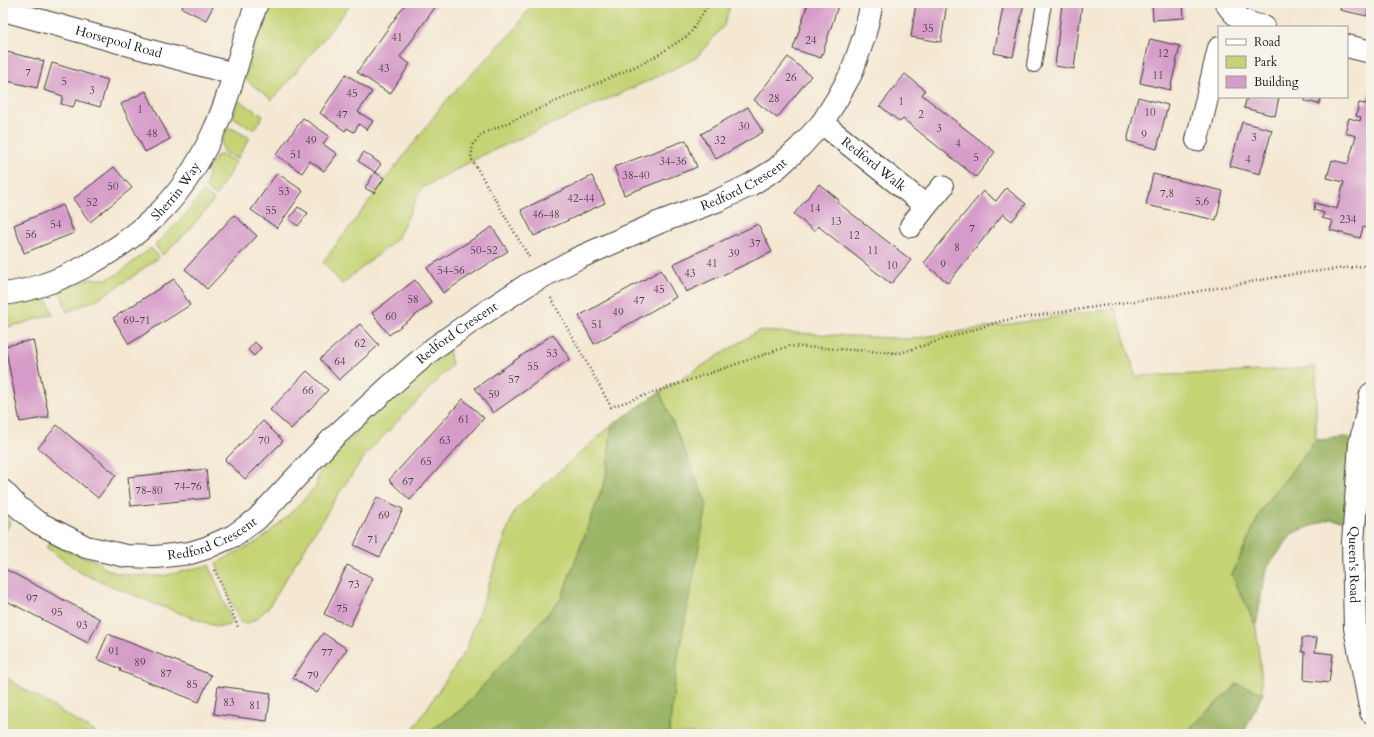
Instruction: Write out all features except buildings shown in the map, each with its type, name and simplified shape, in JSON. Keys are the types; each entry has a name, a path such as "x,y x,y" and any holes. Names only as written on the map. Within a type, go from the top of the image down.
{"street":[{"name":"Sherrin Way","path":"3,294 41,286 72,274 109,252 155,217 178,191 196,166 212,135 229,92 247,29 257,3"},
{"name":"Redford Crescent","path":"3,491 17,506 37,522 86,547 126,556 156,557 190,553 206,548 233,536 257,519 332,440 390,386 434,348 475,319 540,277 576,259 660,222 719,200 750,185 776,169 800,147 822,123 851,74 864,38 872,3"},
{"name":"Horsepool Road","path":"3,10 234,74"},
{"path":"1228,15 1247,23 1260,26"},
{"path":"1348,46 1371,52"},
{"path":"1197,140 1218,52"},
{"name":"Redford Walk","path":"822,123 926,206"},
{"path":"911,226 942,187"},
{"name":"Queen's Road","path":"1371,394 1360,444 1353,543 1355,628 1371,712"}],"lane":[{"path":"1034,65 1044,3"}],"path":[{"path":"709,3 690,34 650,60 482,134 473,144 471,158 540,277 611,407 790,346 900,353 1001,321 1189,293 1294,274 1371,265"},
{"path":"206,548 238,627"}],"green space":[{"path":"278,3 352,3 272,100 245,79 262,12 276,6"},
{"path":"533,3 731,3 724,25 696,58 483,155 422,188 397,239 342,284 323,262 444,103 516,28"},
{"path":"238,100 263,116 254,130 233,117"},
{"path":"229,127 250,138 237,159 224,152 221,144"},
{"path":"217,155 223,155 236,162 216,196 206,189 208,169"},
{"path":"203,192 214,200 187,232 163,255 155,245 186,214"},
{"path":"151,248 159,257 131,278 99,298 67,312 60,291 88,279 106,279 118,274"},
{"path":"45,295 53,314 3,328 3,304"},
{"path":"1115,308 1136,376 1226,373 1316,367 1316,440 1262,509 1232,575 1256,626 1263,693 1237,684 1184,734 669,734 676,668 660,392 758,331 910,339"},
{"path":"449,349 452,365 367,453 339,493 268,608 256,619 246,624 240,622 216,563 257,542 296,508 316,486 319,473 365,422"},
{"path":"660,392 707,505 676,668 669,734 426,734 462,709 561,599 606,478 612,425"},
{"path":"612,425 606,478 561,599 462,709 426,734 410,734 466,650 514,511"},
{"path":"1371,436 1371,522 1330,519 1293,533 1266,569 1256,626 1232,575 1262,509 1316,440"},
{"path":"3,512 10,523 3,536"},
{"path":"50,542 71,553 97,561 104,568 116,573 137,576 163,576 209,565 232,621 227,626 215,626 155,604 81,573 46,547"},
{"path":"3,676 98,734 3,734"},
{"path":"1237,684 1263,693 1243,734 1184,734"}]}
